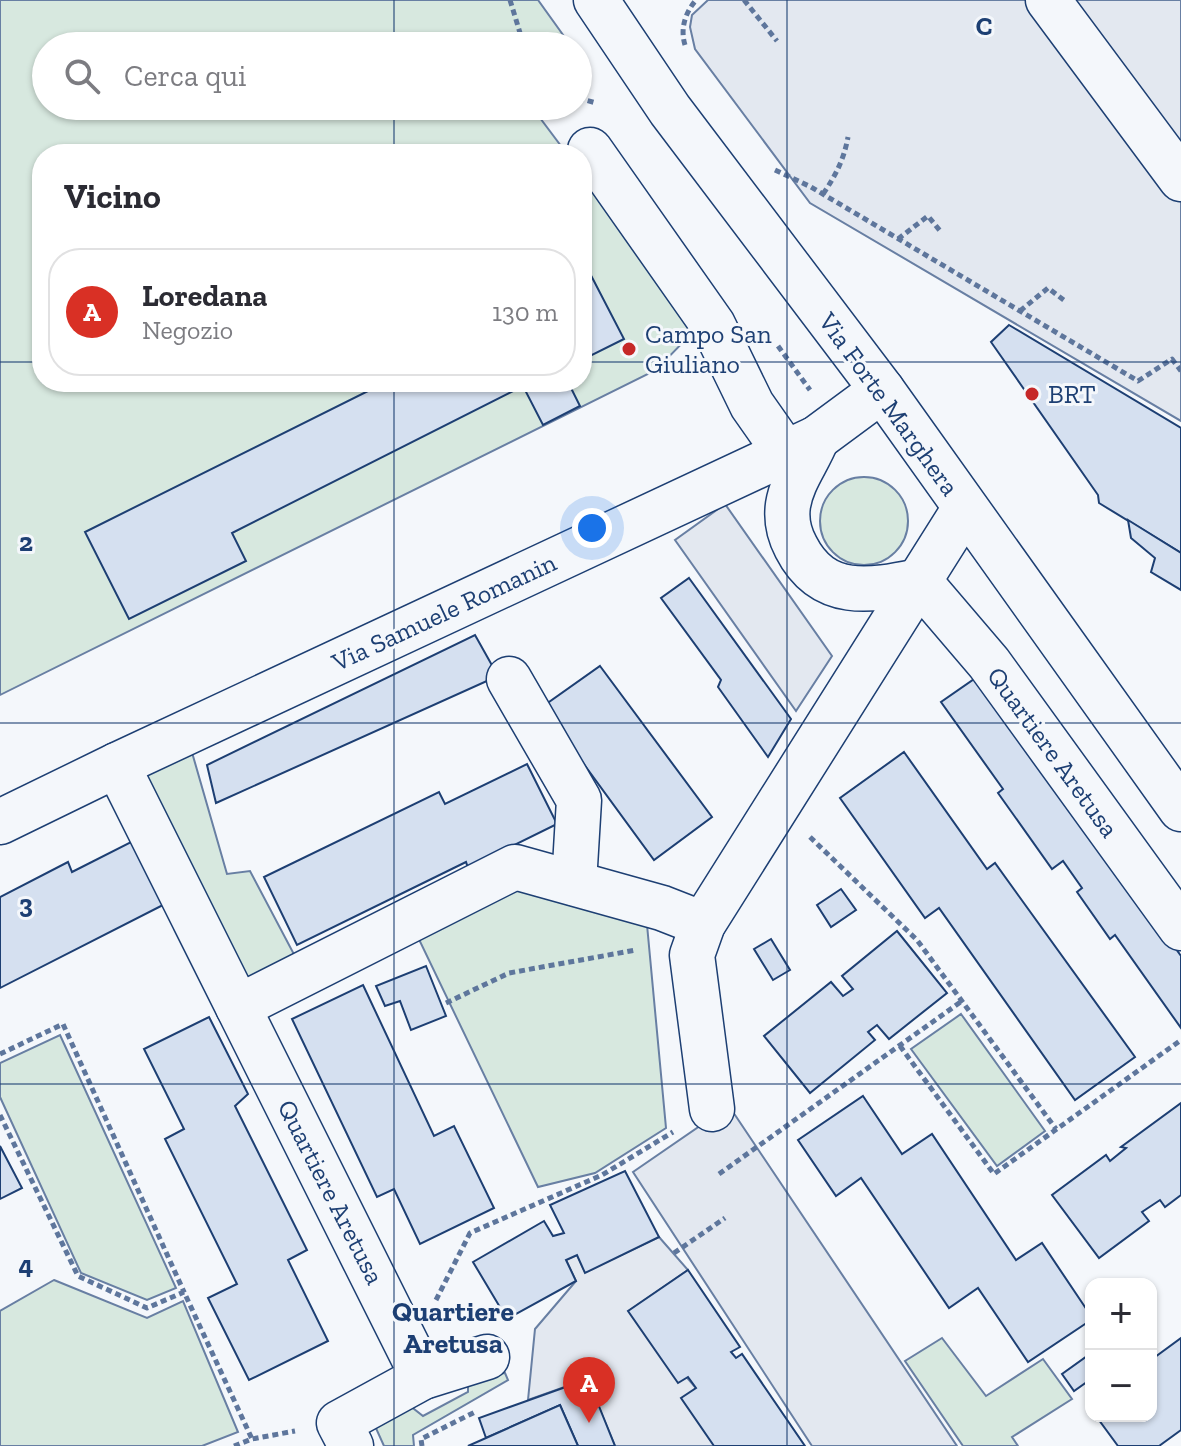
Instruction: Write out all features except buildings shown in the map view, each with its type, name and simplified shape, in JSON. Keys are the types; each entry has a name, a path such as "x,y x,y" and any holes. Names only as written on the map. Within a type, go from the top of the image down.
{"street":[{"path":"1048,0 1181,179"},
{"name":"Via Forte Marghera","path":"607,4 670,110 882,390 1181,809"},
{"path":"592,153 713,325 752,405 801,445 807,462 793,484 787,509 790,536 802,559 819,576 840,586 863,590 919,581"},
{"name":"Via Samuele Romanin","path":"0,822 801,445 882,390"},
{"path":"712,1109 698,940 965,508"},
{"name":"Quartiere Aretusa","path":"919,581 989,663 1181,928"},
{"path":"509,679 579,800 574,883"},
{"name":"Quartiere Aretusa","path":"117,765 423,1377"},
{"path":"238,1007 515,867 662,908 698,940"},
{"path":"345,1434 423,1377 487,1357"}],"path":[{"path":"510,0 520,32"},
{"path":"688,52 683,31 696,0"},
{"path":"744,0 777,41"},
{"path":"823,194 836,175 848,137"},
{"path":"770,168 823,194 1138,381 1172,359 1181,371"},
{"path":"898,239 928,216 941,232"},
{"path":"1020,311 1048,288 1065,301"},
{"path":"778,806 917,940 1056,1129"},
{"path":"446,1003 509,973 698,940"},
{"path":"719,1174 962,1001"},
{"path":"0,1054 63,1024 252,1439"},
{"path":"900,1046 994,1174 1181,1040"},
{"path":"397,1324 433,1307 470,1233 602,1175 712,1109"},
{"path":"0,1115 78,1276 147,1308 184,1292"},
{"path":"674,1253 725,1218"},
{"path":"234,1446 252,1439 345,1434"}],"shaded area":[{"name":"Campo San Giuliano","path":"0,0 538,0 561,32 32,32 32,120 542,120 560,144 32,144 32,392 592,392 592,187 697,328 656,370 0,695"},
{"path":"708,0 1181,0 1181,421 810,203 695,49 690,27 692,15"},
{"path":"864,477 881,481 895,490 904,504 908,521 904,538 895,552 881,561 864,565 847,561 833,552 824,538 820,521 824,504 833,490 847,481"},
{"path":"725,504 832,656 796,711 675,540"},
{"path":"189,742 227,874 250,871 297,960 241,988 135,768"},
{"path":"512,878 646,914 666,1128 595,1173 538,1187 414,929"},
{"path":"961,1014 1045,1131 997,1166 911,1049"},
{"path":"60,1035 176,1288 147,1300 81,1273 0,1097 0,1063"},
{"path":"729,1106 957,1446 812,1446 633,1172"},
{"path":"659,1237 688,1270 629,1311 696,1388 714,1446 615,1446 587,1379 528,1400 535,1329 576,1281 566,1260 577,1255 585,1272"},
{"path":"54,1280 147,1318 183,1301 238,1432 202,1446 0,1446 0,1311"},
{"path":"942,1338 986,1396 1043,1359 1072,1399 1012,1437 1018,1446 963,1446 905,1361"},
{"path":"505,1373 508,1380 413,1435 414,1446 384,1446 370,1415 400,1398 423,1416 468,1392 468,1383 476,1376"}],"place":[{"name":"Campo San Giuliano","path":"629,349"},
{"name":"BRT","path":"1032,394"},
{"name":"Loredana","path":"589,1423"}],"district":[{"name":"Quartiere Aretusa","path":"453,1327"}]}
